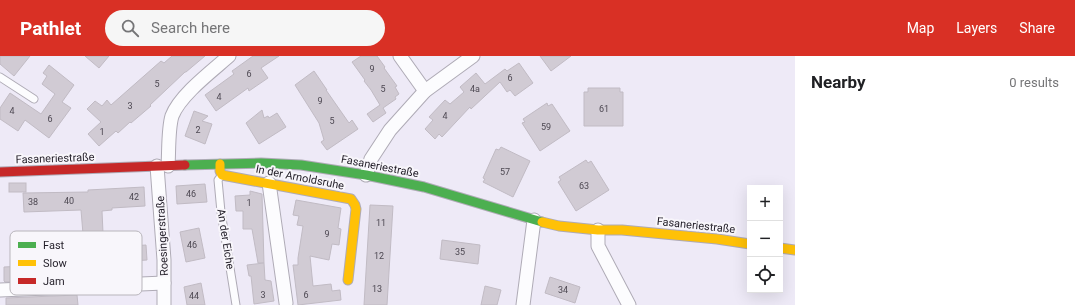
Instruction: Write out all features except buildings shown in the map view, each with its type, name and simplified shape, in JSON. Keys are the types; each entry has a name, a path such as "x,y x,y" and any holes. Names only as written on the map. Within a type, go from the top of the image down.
{"street":[{"name":"Roesingerstraße","path":"164,305 163,166 172,116 185,97 229,56"},
{"path":"400,56 425,91"},
{"path":"366,175 371,159 390,130 425,91 473,56"},
{"name":"Fasaneriestraße","path":"0,172 261,163 301,165 366,175 424,187 559,226 598,230 622,230 717,239 747,244"},
{"path":"220,164 220,171 222,175"},
{"name":"In der Arnoldsruhe","path":"222,175 351,199 354,202 356,209 348,280"},
{"path":"269,183 286,303"},
{"path":"523,305 534,220"},
{"path":"598,230 598,246 629,305"},
{"path":"783,248 795,250"},
{"path":"142,284 164,283"},
{"path":"0,290 10,290"}],"lane":[{"path":"0,77 34,99"},
{"name":"An der Eiche","path":"222,175 218,180 221,212 236,305"}],"traffic: fast":[{"path":"185,165 261,163 301,165 366,175 424,187 542,222"}],"traffic: slow":[{"path":"220,164 220,171 222,175 351,199 356,209 348,280"},
{"path":"542,222 559,226 598,230 622,230 717,239 747,244"},
{"path":"783,248 795,250"}],"traffic: jam":[{"path":"0,172 185,165"}]}
